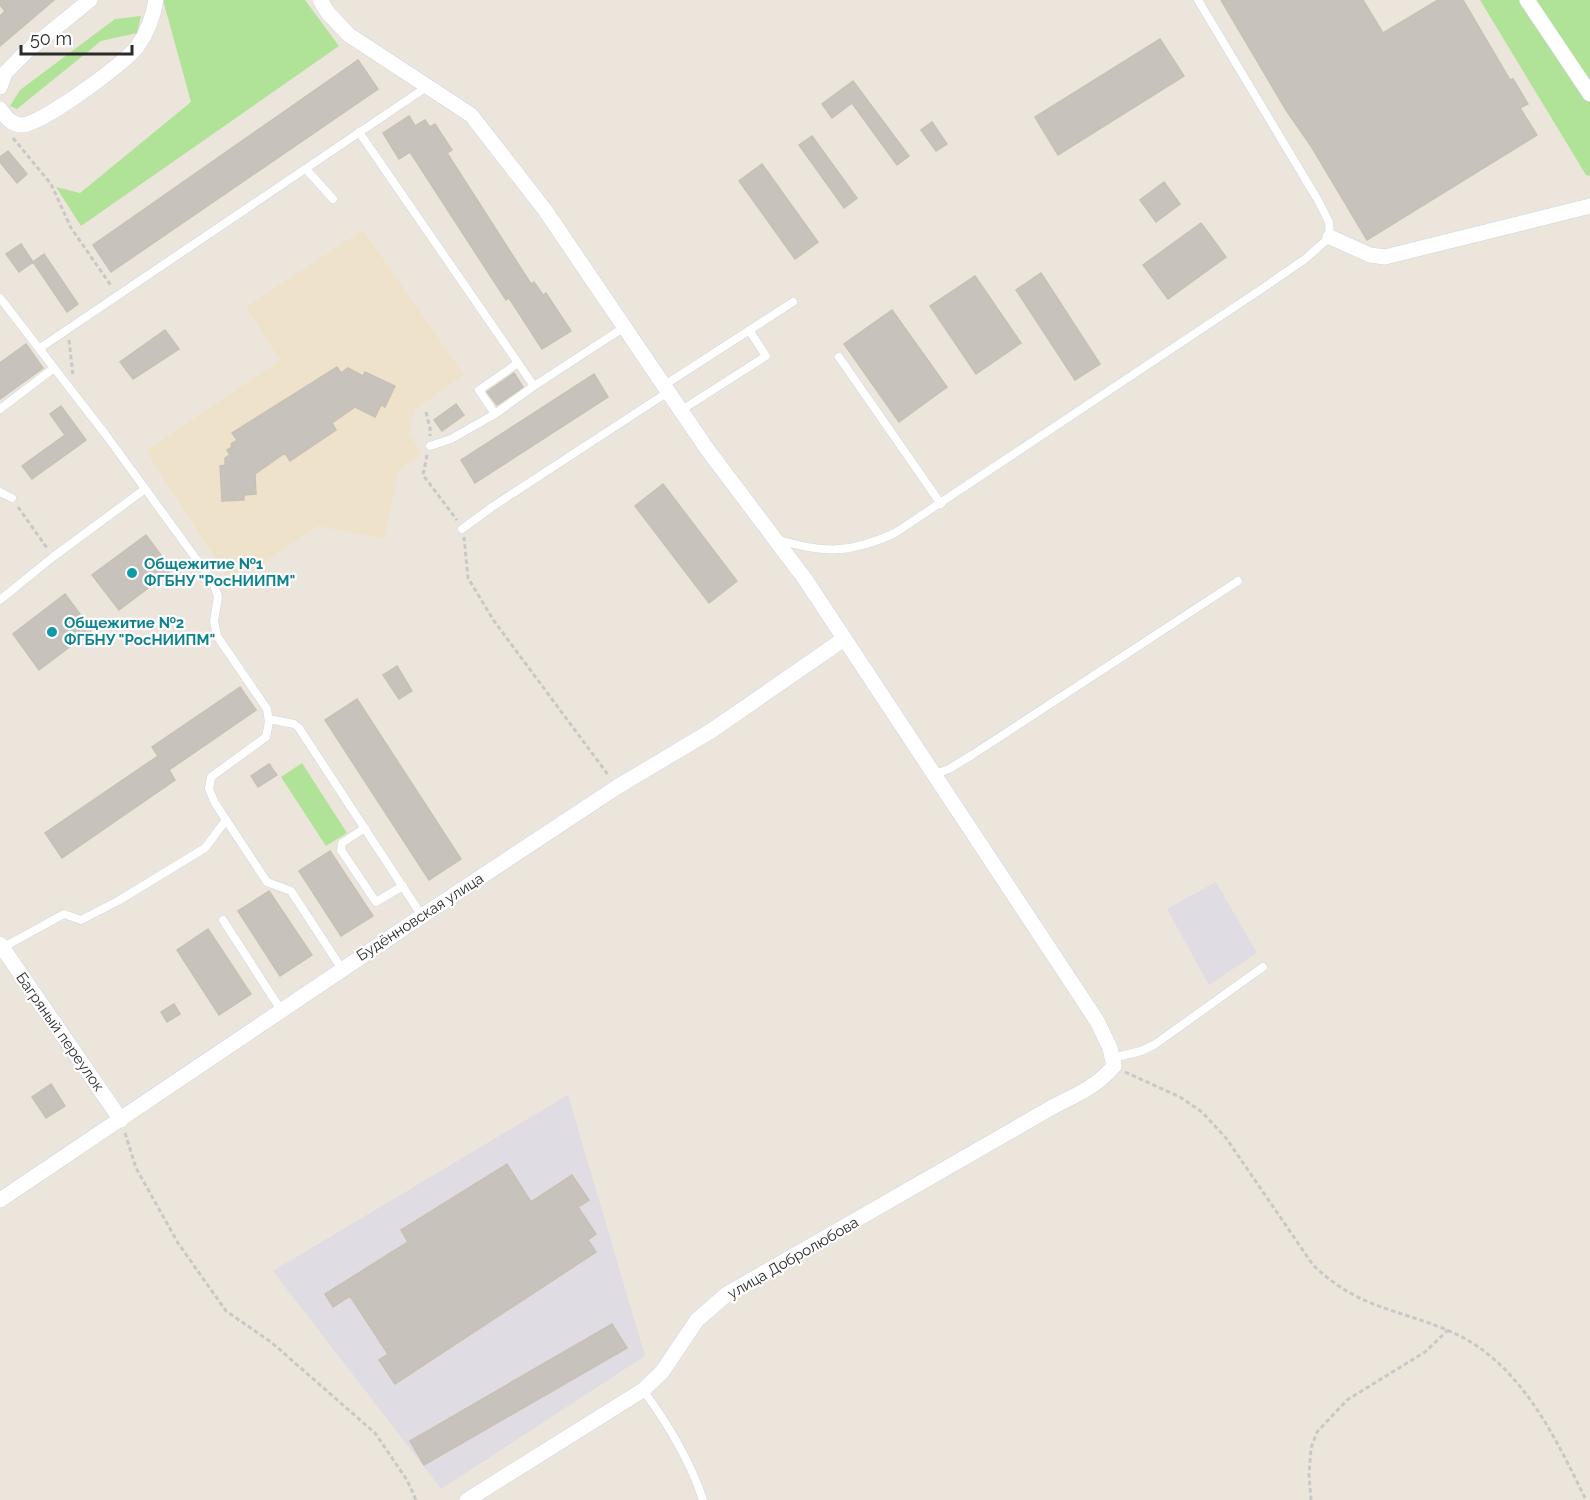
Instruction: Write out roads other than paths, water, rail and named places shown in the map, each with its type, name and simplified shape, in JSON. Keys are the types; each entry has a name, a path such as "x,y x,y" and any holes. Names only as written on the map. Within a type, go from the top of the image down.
{"street":[{"path":"0,87 5,73 26,52 90,0"},
{"path":"0,110 10,122 21,125 38,120 78,94 112,69 135,48 152,21 156,0"},
{"path":"320,0 328,13 349,35 471,115 545,210 680,411 805,579 1097,1021 1110,1048 1113,1062"},
{"path":"1527,0 1590,94"},
{"path":"1330,237 1370,255 1385,256 1590,206"},
{"name":"Будённовская улица","path":"0,1200 342,969 617,787 711,731 844,639"},
{"name":"Багряный переулок","path":"1,946 6,965 121,1120"},
{"name":"улица Добролюбова","path":"467,1500 643,1390 662,1372 697,1320 728,1294 1102,1080 1113,1062"}],"lane":[{"path":"775,539 820,550 870,544 895,533 1266,286 1305,259 1330,237 1329,222 1319,202 1198,0"},
{"path":"40,348 428,86"},
{"path":"359,132 534,386"},
{"path":"306,169 333,199"},
{"path":"0,298 71,389 213,582 218,597 214,621 217,636 267,709 269,719 266,737 211,777 209,789 215,803 267,882 291,891 342,969"},
{"path":"462,529 793,302"},
{"path":"430,446 451,439 495,414 623,328"},
{"path":"680,411 766,356 749,330"},
{"path":"839,357 941,504"},
{"path":"495,414 478,390 518,363"},
{"path":"0,409 54,368"},
{"path":"0,600 53,557 145,489"},
{"path":"0,492 12,498"},
{"path":"933,775 949,769 972,755 1238,581"},
{"path":"269,719 294,724 299,728 422,916"},
{"path":"1,946 64,914 81,920 118,901 205,848 226,820"},
{"path":"365,828 340,846 347,860 376,902 403,886"},
{"path":"222,920 281,1010"},
{"path":"1113,1062 1154,1045 1263,967"},
{"path":"643,1390 668,1427 696,1477 703,1500"}],"place":[{"name":"Общежитие №1 ФГБНУ \"РосНИИПМ\"","path":"132,573"},
{"name":"Общежитие №2 ФГБНУ \"РосНИИПМ\"","path":"52,632"}]}
